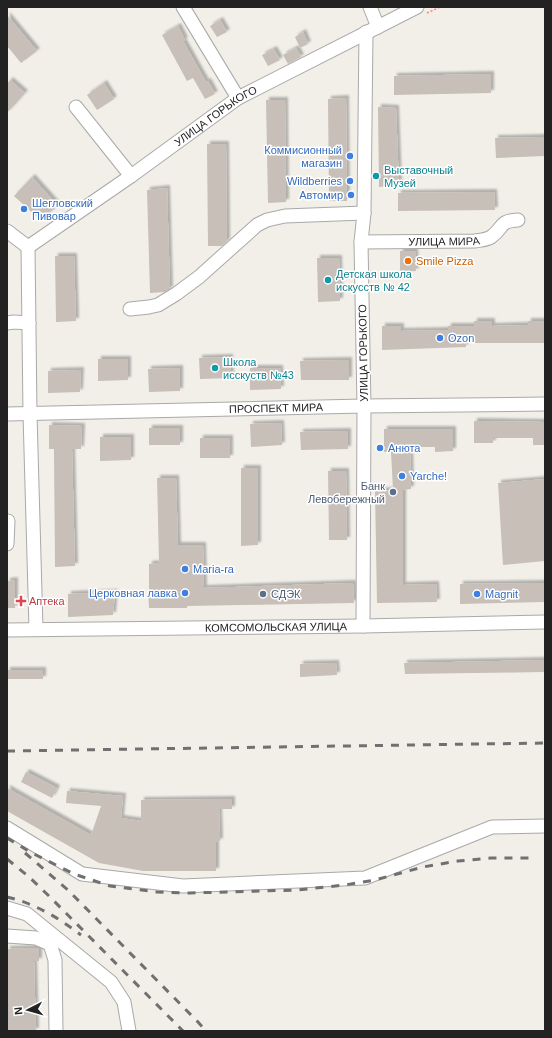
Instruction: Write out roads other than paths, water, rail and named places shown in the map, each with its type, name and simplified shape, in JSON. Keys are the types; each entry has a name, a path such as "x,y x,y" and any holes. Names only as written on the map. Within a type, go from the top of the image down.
{"street":[{"path":"183,7 238,98"},
{"path":"370,7 372,29"},
{"name":"УЛИЦА ГОРЬКОГО","path":"28,247 131,176 238,98 372,29 422,10"},
{"name":"УЛИЦА ГОРЬКОГО","path":"363,626 364,406 362,242 372,29"},
{"path":"76,107 131,176"},
{"path":"130,309 158,305 165,301 199,278 257,225 268,220 285,216 364,213"},
{"name":"УЛИЦА МИРА","path":"362,242 475,241 493,236 501,225 506,222 518,220"},
{"path":"7,230 28,247 30,414 36,629"},
{"path":"7,323 29,323"},
{"name":"ПРОСПЕКТ МИРА","path":"7,414 364,406 545,404"},
{"path":"7,544 8,521"},
{"name":"КОМСОМОЛЬСКАЯ УЛИЦА","path":"7,630 363,626 545,622"},
{"path":"7,828 82,874 183,886 365,878 492,827 545,826"},
{"path":"7,908 27,914 111,982 124,1002 129,1031"},
{"path":"7,936 36,938 50,944 55,960 56,1031"}],"railway":[{"path":"7,751 545,743"},
{"path":"7,838 32,853 74,874 110,886 157,892 190,893 297,890 375,880 423,867 458,861 491,858 532,858"},
{"path":"25,853 68,890 206,1031"},
{"path":"7,859 49,896 183,1031"},
{"path":"7,897 27,903 46,912 81,935"}],"place":[{"name":"Коммисионный магазин","path":"350,156"},
{"name":"Выставочный Музей","path":"376,176"},
{"name":"Wildberries","path":"350,181"},
{"name":"Автомир","path":"351,195"},
{"name":"Шегловский Пивовар","path":"24,209"},
{"name":"Smile Pizza","path":"408,261"},
{"name":"Детская школа искусств № 42","path":"328,280"},
{"name":"Ozon","path":"440,338"},
{"name":"Школа исскуств №43","path":"215,368"},
{"name":"Анюта","path":"380,448"},
{"name":"Yarche!","path":"402,476"},
{"name":"Банк Левобережный","path":"393,492"},
{"name":"Maria-ra","path":"185,569"},
{"name":"Церковная лавка","path":"185,593"},
{"name":"СДЭК","path":"263,594"},
{"name":"Magnit","path":"477,594"},
{"name":"Аптека","path":"21,601"}]}
